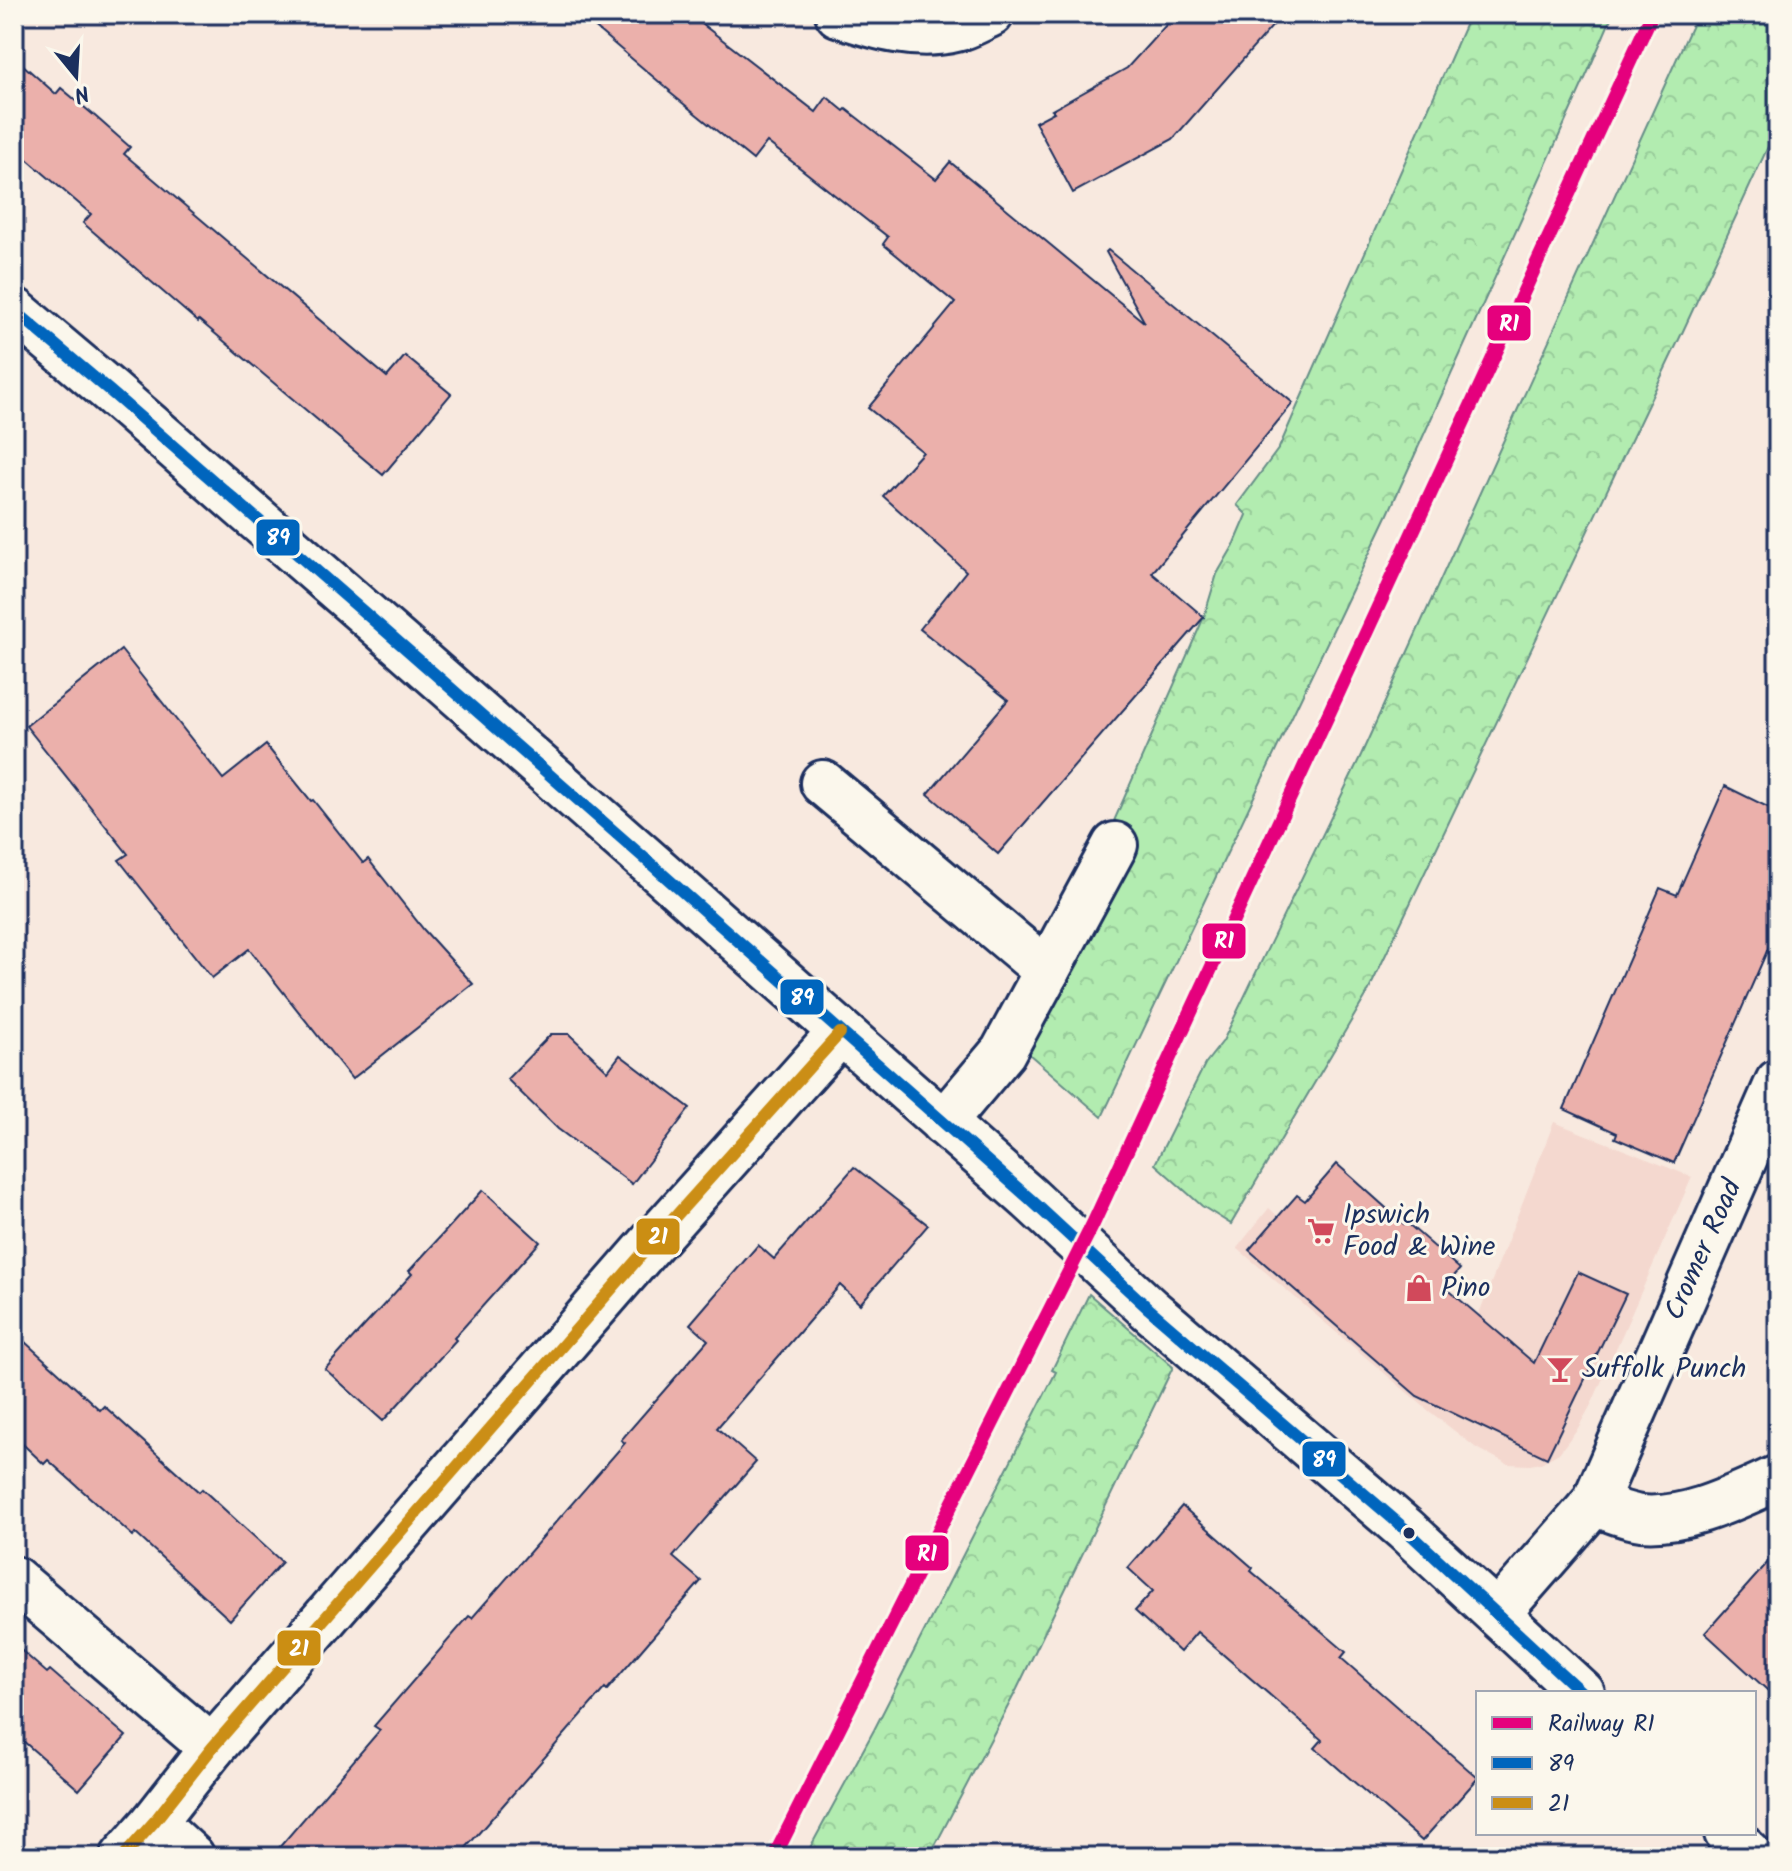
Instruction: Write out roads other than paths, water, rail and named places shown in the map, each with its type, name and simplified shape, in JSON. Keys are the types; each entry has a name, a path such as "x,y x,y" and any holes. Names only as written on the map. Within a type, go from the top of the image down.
{"street":[{"path":"838,14 896,31 926,32 957,29 991,14"},
{"path":"14,310 416,657 1149,1309 1405,1529 1580,1691"},
{"path":"823,783 1047,971"},
{"path":"943,1123 1003,1052 1115,845"},
{"path":"123,1857 212,1748 649,1246 840,1033"},
{"name":"Cromer Road","path":"1497,1614 1594,1503 1778,1082"},
{"path":"1594,1503 1643,1518 1667,1516 1689,1513 1778,1478"},
{"path":"14,1579 212,1748"},
{"path":"154,1822 192,1857"},
{"path":"1729,1835 1752,1857"}],"rail line":[{"name":"R1","path":"774,1857 1093,1224 1652,14"}],"place":[{"name":"Ipswich Food & Wine","path":"1321,1231"},
{"name":"Pino","path":"1419,1288"},
{"name":"Suffolk Punch","path":"1560,1369"}]}
